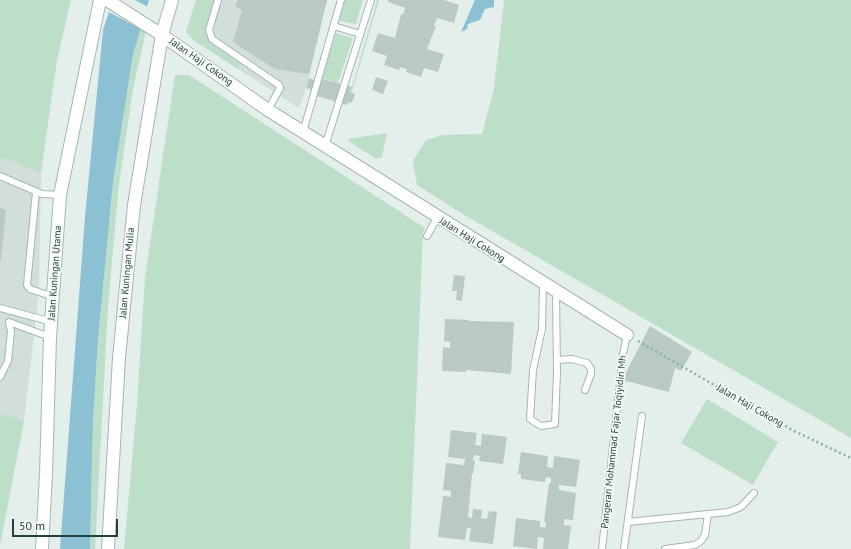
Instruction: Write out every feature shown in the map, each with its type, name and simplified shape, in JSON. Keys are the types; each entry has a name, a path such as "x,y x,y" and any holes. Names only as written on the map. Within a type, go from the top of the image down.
{"street":[{"name":"Jalan Kuningan Mulia","path":"108,549 119,358 134,205 162,35 172,0"},
{"name":"Jalan Haji Cokong","path":"106,1 162,35 268,110 437,218 627,335"},
{"name":"Jalan Kuningan Utama","path":"42,549 50,337 60,195 106,1"}],"lane":[{"path":"218,0 209,30 212,39 279,85 280,88 268,110"},
{"path":"303,132 341,0"},
{"path":"326,146 371,0"},
{"path":"334,26 360,34"},
{"path":"0,176 42,194 60,195"},
{"path":"36,192 27,285 30,289 54,297"},
{"path":"427,236 437,218"},
{"path":"543,283 542,329 533,370 530,419 540,426 555,424 557,360 556,291"},
{"path":"3,308 52,322"},
{"path":"0,376 8,361 11,332 9,322 3,308"},
{"path":"9,322 50,337"},
{"name":"Pangeran Mohammad Fajar Toqiyidin Mh","path":"602,549 623,354 627,335"},
{"path":"557,360 572,360 587,363 591,369 591,374 585,390"},
{"path":"624,549 642,416"},
{"path":"628,522 728,512 741,507 754,493"},
{"path":"665,549 695,545 701,541 705,535 708,514"}],"path":[{"name":"Jalan Haji Cokong","path":"627,335 794,431 851,458"}],"shaded area":[{"path":"196,0 327,0 309,78 299,108 193,40 186,32"},
{"path":"0,157 41,173 39,292 24,421 0,413"}],"green space":[{"path":"0,0 71,0 57,60 41,173 0,157"},
{"path":"196,0 214,0 206,25 208,39 240,64 238,69 193,40 186,32"},
{"path":"345,0 363,0 356,24 339,21"},
{"path":"377,0 379,0 347,105"},
{"path":"504,0 851,0 851,438 461,213 417,185 413,161 426,140 443,135 482,134 494,89"},
{"path":"140,28 146,31 133,89 119,184 108,306 95,549 90,549 93,420 98,340 113,182 133,53"},
{"path":"336,33 353,38 338,83 321,78"},
{"path":"175,75 189,75 425,228 423,233 410,549 124,549 137,404 145,277"},
{"path":"387,133 382,157 376,159 348,141 348,139"},
{"path":"707,399 778,442 753,485 681,443"},
{"path":"0,413 24,421 0,546"}],"water":[{"path":"113,0 149,0 133,54 113,182 98,340 93,420 90,549 60,549 85,217 103,30"},
{"path":"475,0 494,0 494,7 485,9 480,20 468,24 467,29 461,32"}],"pier":[{"path":"111,0 135,0 148,7 141,29 107,11"}],"building":[{"path":"238,0 327,0 309,74 275,69 233,42 242,11 235,6"},
{"path":"388,0 444,0 459,5 454,23 437,18 434,25 436,26 427,49 444,54 438,72 424,68 421,77 406,72 407,69 400,67 399,70 384,65 387,56 372,51 378,33 395,38 401,14 403,15 405,8 388,2"},
{"path":"315,77 352,87 350,92 355,94 352,103 347,102 347,105 310,94 312,90 306,88 309,78 314,80"},
{"path":"376,77 388,81 383,94 372,90"},
{"path":"0,208 6,210 1,260 0,260"},
{"path":"454,275 465,276 462,301 456,300 457,291 452,291"},
{"path":"445,319 514,322 511,374 466,370 466,372 442,371 443,347 450,348 450,342 444,341"},
{"path":"650,326 692,352 681,371 675,368 669,392 622,380"},
{"path":"451,430 477,433 475,445 481,446 482,434 507,437 503,464 479,461 480,456 474,455 473,460 475,461 472,474 468,517 472,518 473,509 482,510 481,518 487,519 489,511 497,512 493,544 469,541 471,528 467,528 465,540 438,537 443,496 451,497 451,491 443,490 446,463 464,465 465,459 448,457"},
{"path":"521,452 548,456 547,467 553,468 554,456 580,460 576,487 559,485 559,490 576,493 573,520 564,519 564,525 571,526 568,549 543,549 544,538 538,537 537,549 513,546 516,518 540,521 540,527 545,528 546,522 544,522 549,483 551,483 551,478 546,477 545,482 521,479 521,474 518,474"}]}
